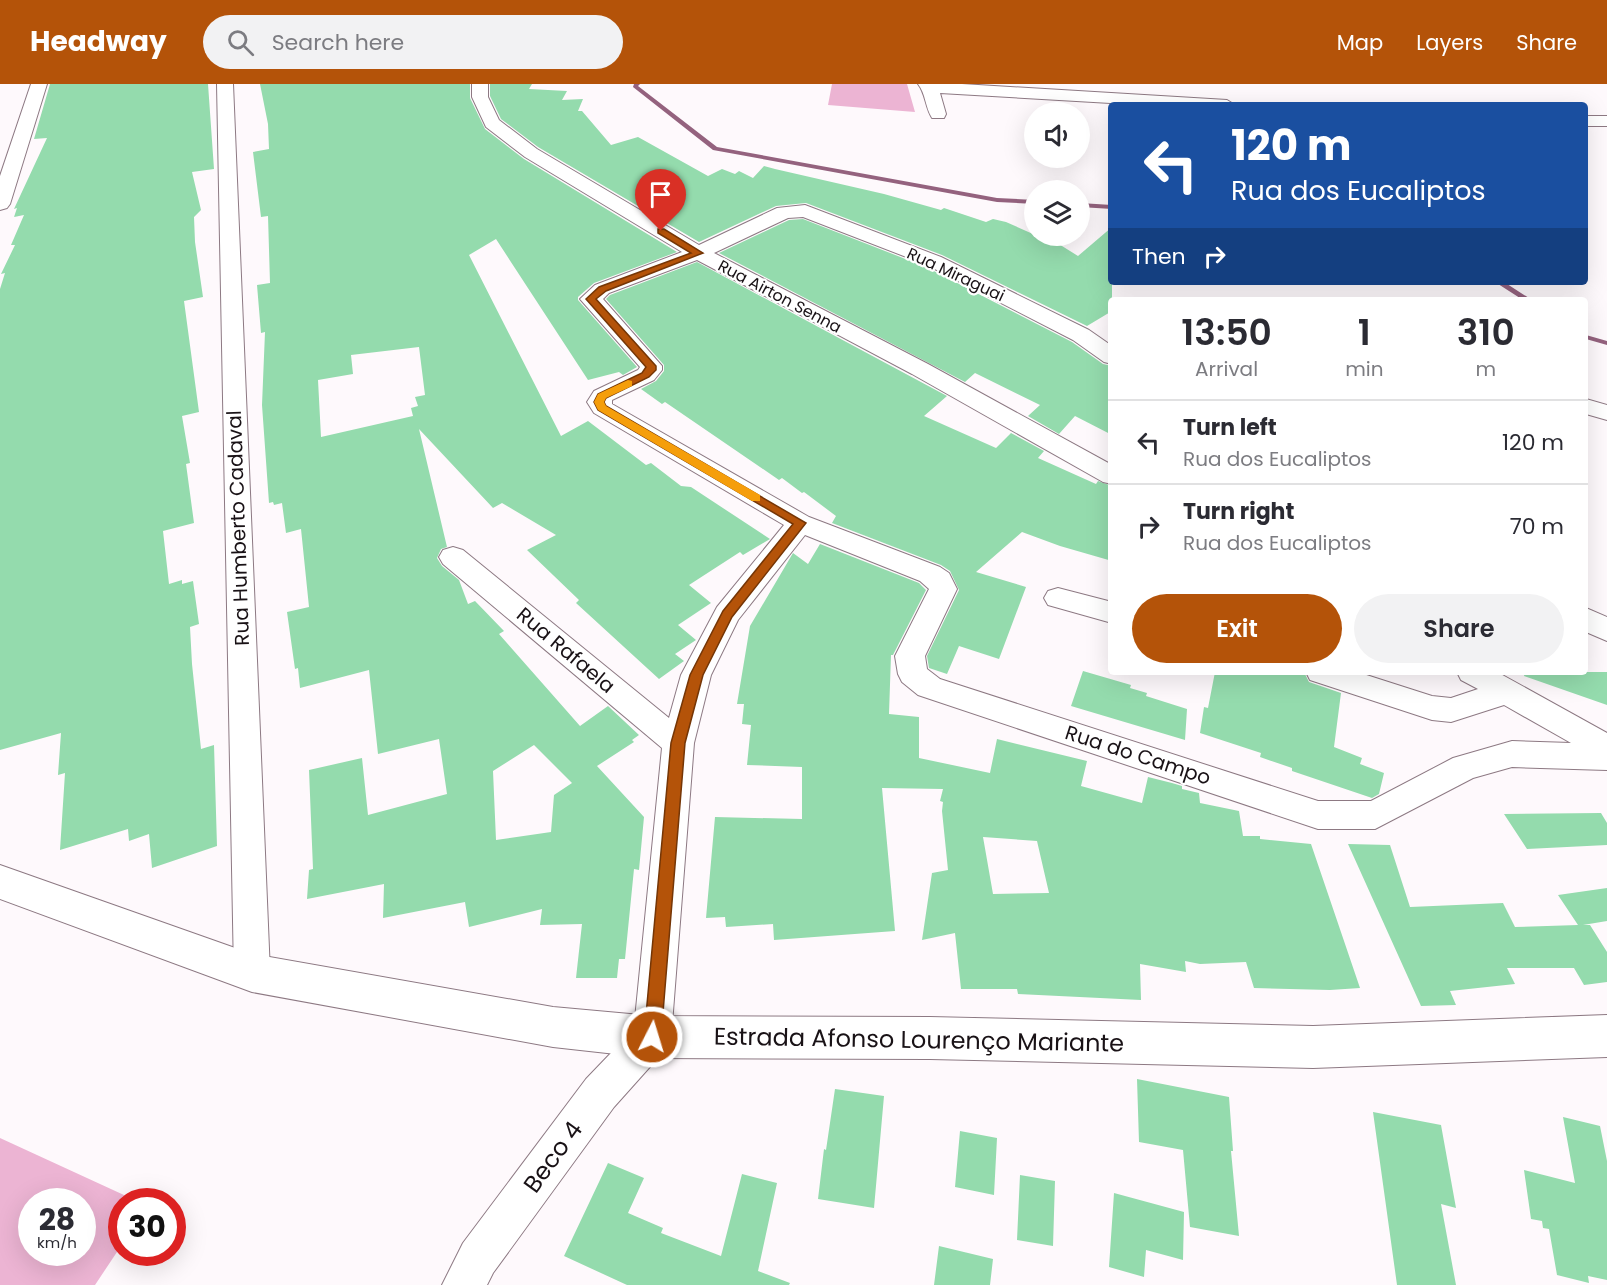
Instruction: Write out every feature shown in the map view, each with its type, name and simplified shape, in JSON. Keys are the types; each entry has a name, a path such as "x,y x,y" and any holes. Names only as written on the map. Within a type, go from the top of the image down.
{"main road":[{"name":"Estrada Afonso Lourenço Mariante","path":"0,882 252,973 553,1027 652,1037 930,1038 1313,1047 1607,1036"}],"street":[{"path":"0,204 39,84"},
{"name":"Rua Humberto Cadaval","path":"225,84 252,973"},
{"name":"Rua Airton Senna","path":"480,84 480,96 492,123 531,153 698,253 920,369 1108,475"},
{"path":"938,114 928,85 1182,102"},
{"path":"1588,121 1607,121"},
{"name":"Rua Miraguai","path":"698,253 793,210 805,211 934,261 1081,335 1108,354"},
{"path":"652,1037 678,743 696,675 727,614 800,523 602,408 599,402 602,396 646,375 651,370 651,366 591,299 602,289 698,253"},
{"path":"1588,407 1607,413"},
{"name":"Rua do Campo","path":"800,523 930,574 939,580 943,589 910,656 913,674 930,687 1318,815 1375,815 1464,767 1512,754 1607,757"},
{"name":"Rua Rafaela","path":"453,557 678,743"},
{"path":"1058,598 1108,612"},
{"path":"1588,620 1607,630"},
{"path":"1330,675 1432,708 1450,710 1507,692"},
{"path":"1477,675 1607,748"},
{"name":"Beco 4","path":"464,1285 478,1258 600,1093 652,1037"}],"shaded area":[{"path":"832,84 907,84 915,112 828,105"},
{"path":"0,1138 109,1188 108,1266 95,1285 0,1285"}],"building":[{"path":"50,84 208,84 214,169 192,172 201,210 194,217 195,242 203,297 184,301 199,412 182,416 190,463 186,464 194,523 163,531 169,584 182,580 182,584 193,581 199,624 190,627 192,664 201,749 214,745 217,846 152,868 149,834 129,841 128,829 60,850 65,773 58,775 61,733 0,750 0,289 5,273 1,274 15,245 11,245 24,215 14,217 17,208 14,209 47,138 34,139"},
{"path":"260,84 470,84 470,98 485,129 524,159 677,252 594,283 578,297 578,300 637,367 623,375 619,372 588,380 496,239 469,255 561,436 588,421 646,465 651,463 681,486 691,487 770,539 743,555 740,552 689,585 711,603 678,625 696,640 675,654 684,661 659,679 576,603 579,600 527,550 556,535 502,503 493,508 419,429 447,547 441,549 437,558 442,566 459,580 468,604 475,601 504,631 499,634 580,726 608,706 639,735 632,740 634,742 597,766 644,817 639,870 634,869 625,959 619,959 617,978 576,978 582,924 540,925 542,909 469,927 465,902 383,918 384,884 307,899 309,870 313,869 309,770 362,758 368,815 447,794 439,739 378,754 369,670 300,688 287,612 309,607 301,529 286,533 282,503 274,505 273,502 269,503 262,405 265,332 261,333 257,285 270,283 268,216 261,217 253,152 269,149 268,124","holes":["419,347 425,395 415,397 418,406 411,408 413,416 321,437 318,380 353,374 351,355","534,745 572,783 554,795 551,832 496,840 493,771"]},
{"path":"490,84 532,84 529,89 567,91 562,100 583,99 578,111 582,111 611,145 638,137 708,176 722,169 735,174 739,171 753,178 764,166 941,210 944,208 986,222 993,219 1006,222 1024,230 1024,246 1062,246 1078,256 1108,230 1108,285 1112,285 1112,297 1108,297 1108,313 1087,326 942,255 806,203 776,206 699,242 538,147 501,119 490,96"},
{"path":"803,219 926,267 1072,342 1108,365 1108,433 1075,416 1059,434 1028,416 1040,405 975,373 965,382 719,253 789,220"},
{"path":"697,262 947,396 924,416 996,448 1011,433 1044,451 1038,458 1096,484 1098,481 1108,485 1108,560 1022,532 976,572 1026,587 999,659 959,646 947,674 929,668 927,656 959,590 950,571 941,565 832,523 836,516 804,492 802,493 782,478 779,480 665,402 662,404 641,389 656,381 664,371 664,365 606,299 610,295"},
{"path":"820,544 919,583 926,590 891,655 889,714 919,717 919,758 990,773 997,739 1087,761 1081,786 1142,803 1148,777 1172,783 1182,786 1182,789 1199,793 1200,803 1239,811 1243,836 1260,836 1260,839 1311,844 1360,988 1330,990 1254,988 1246,962 1200,964 1185,961 1186,972 1140,964 1141,1000 1018,994 1017,989 961,989 955,933 922,940 932,873 948,870 943,802 940,801 943,789 882,788 895,931 774,940 773,924 726,927 725,917 706,918 715,817 802,819 802,767 747,765 751,725 742,724 744,704 737,704 750,626 793,553 808,564","holes":["983,837 1037,841 1049,893 993,894"]},
{"path":"1083,671 1131,685 1130,688 1147,693 1146,696 1187,709 1185,740 1071,706"},
{"path":"1588,672 1607,672 1607,705 1524,676 1588,675"},
{"path":"1214,675 1306,675 1309,682 1341,693 1334,747 1362,758 1360,764 1384,773 1379,794 1372,798 1292,771 1292,768 1260,757 1261,753 1200,733 1204,707 1208,708"},
{"path":"1601,813 1607,823 1607,845 1527,849 1504,814"},
{"path":"1348,844 1390,845 1410,907 1503,903 1515,927 1578,925 1558,895 1607,888 1607,921 1583,925 1590,925 1607,952 1607,982 1584,985 1574,968 1507,968 1515,984 1450,991 1456,1005 1421,1006"},
{"path":"1137,1079 1229,1097 1233,1151 1231,1151 1239,1236 1190,1227 1183,1150 1139,1142"},
{"path":"835,1089 884,1096 874,1208 818,1199"},
{"path":"1373,1112 1441,1125 1456,1208 1441,1204 1456,1285 1397,1285"},
{"path":"1563,1117 1600,1126 1607,1161 1607,1280 1588,1276 1589,1283 1557,1275 1549,1229 1543,1228 1542,1221 1531,1219 1524,1170 1575,1183"},
{"path":"960,1131 997,1138 994,1195 955,1187"},
{"path":"608,1163 644,1178 628,1213 663,1228 661,1233 721,1256 742,1174 777,1183 758,1271 790,1283 789,1285 627,1285 564,1256"},
{"path":"1020,1175 1055,1181 1053,1246 1017,1240"},
{"path":"1114,1193 1184,1212 1183,1260 1146,1250 1144,1277 1109,1267"},
{"path":"939,1246 993,1259 990,1285 934,1285"}],"waterway":[{"path":"637,84 635,86 715,149 997,200 1024,201"},
{"path":"1090,206 1108,207"},
{"path":"1504,285 1523,297"},
{"path":"1588,338 1607,343"}],"slow traffic":[{"path":"628,383 602,396 599,402 602,408 756,498"}],"route":[{"path":"652,1037 678,743 696,675 727,614 800,523 695,464 602,408 599,402 602,396 646,375 651,370 651,366 591,299 602,289 698,253 661,231"}]}
